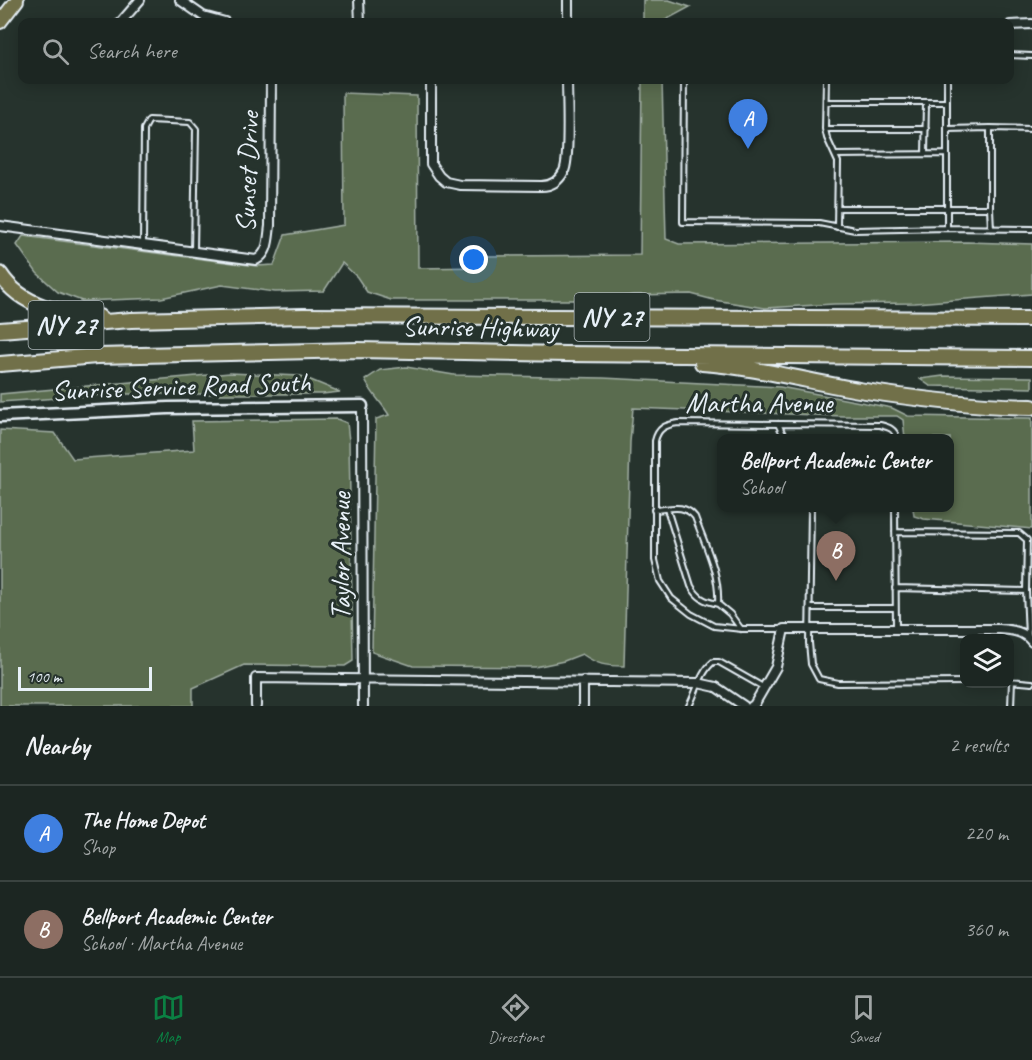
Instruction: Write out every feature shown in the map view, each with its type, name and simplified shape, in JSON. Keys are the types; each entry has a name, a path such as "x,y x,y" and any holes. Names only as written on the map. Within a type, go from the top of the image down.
{"highway":[{"path":"0,274 15,292 44,307 70,313 131,320"},
{"name":"Sunrise Highway","path":"0,330 131,320 303,316 1032,319"},
{"name":"Sunrise Highway","path":"0,364 97,356 358,350 1032,358"},
{"path":"565,354 722,365 928,400 1000,407 1032,407"}],"main road":[{"path":"0,22 17,0"}],"street":[{"path":"124,18 140,0"},
{"path":"180,0 203,15 212,18"},
{"path":"359,0 360,18"},
{"path":"568,0 568,18"},
{"path":"1014,25 1032,24"},
{"name":"Sunset Drive","path":"194,252 255,260 262,256 267,247 272,184 271,84"},
{"path":"431,84 431,164 439,176 446,182 460,185 548,186 558,180 566,166 567,84"},
{"path":"0,226 194,252"},
{"name":"Sunrise Service Road South","path":"0,416 168,408 362,406"},
{"name":"Taylor Avenue","path":"362,406 363,706"},
{"name":"Martha Avenue","path":"784,630 999,629 1014,630 1030,639"},
{"path":"752,706 776,667 784,630"},
{"path":"255,706 256,678 698,683 716,687 744,706"},
{"path":"583,706 584,681"}],"lane":[{"path":"1014,55 1032,56"},
{"path":"684,84 683,222 819,223 855,231 947,228 1032,229"},
{"path":"826,84 825,129 838,162 837,227"},
{"path":"947,84 947,228"},
{"path":"826,102 947,102"},
{"path":"926,103 926,154"},
{"path":"143,244 144,129 149,120 190,122 196,129 194,252"},
{"path":"990,128 991,229"},
{"path":"825,129 926,129"},
{"path":"947,129 1032,129"},
{"path":"835,155 946,154"},
{"path":"837,208 990,208"},
{"name":"Martha Avenue","path":"784,630 714,626 691,614 671,598 660,581 655,560 654,510 657,431 666,424 678,423 880,425 890,427 895,434"},
{"path":"778,424 783,434"},
{"path":"654,510 680,507 689,510 695,517 716,574 719,590 717,604"},
{"path":"667,509 697,596 717,604 730,614 742,629"},
{"path":"811,512 811,664 819,679 838,683 960,682"},
{"path":"895,512 896,630"},
{"path":"895,532 1019,533 1027,540 1026,591 1030,639"},
{"path":"895,588 1026,591"},
{"path":"810,608 895,608"},
{"path":"999,629 1001,634"},
{"path":"689,706 698,683 713,662 719,662 764,688"},
{"path":"1014,681 1032,682"},
{"path":"1011,688 1011,706"}],"green space":[{"path":"643,0 669,0 690,7 669,18 643,18"},
{"path":"642,84 662,84 666,239 679,244 967,242 1032,244 1032,294 915,303 765,308 691,294 633,295 602,300 391,300 367,292 357,277 342,263 324,291 275,292 222,285 161,298 82,301 58,292 37,273 17,245 23,236 257,266 274,265 285,235 344,225 343,93 417,96 418,268 483,267 485,256 640,255"},
{"path":"406,367 454,375 603,378 780,387 892,408 908,416 1032,418 1032,529 924,519 914,516 914,512 954,512 954,434 905,434 903,420 897,416 633,408 630,442 624,666 602,664 582,654 564,661 535,667 413,666 372,652 376,419 389,415 365,380 380,370"},
{"path":"230,373 301,376 340,392 322,394 119,394 0,402 0,394"},
{"path":"943,376 1032,377 1032,388 930,386 920,379"},
{"path":"337,419 347,423 349,441 353,661 345,666 244,665 193,688 193,706 0,706 0,430 55,433 73,459 194,450 192,421"}],"place":[{"name":"The Home Depot","path":"748,149"},
{"name":"Bellport Academic Center","path":"836,581"}]}
